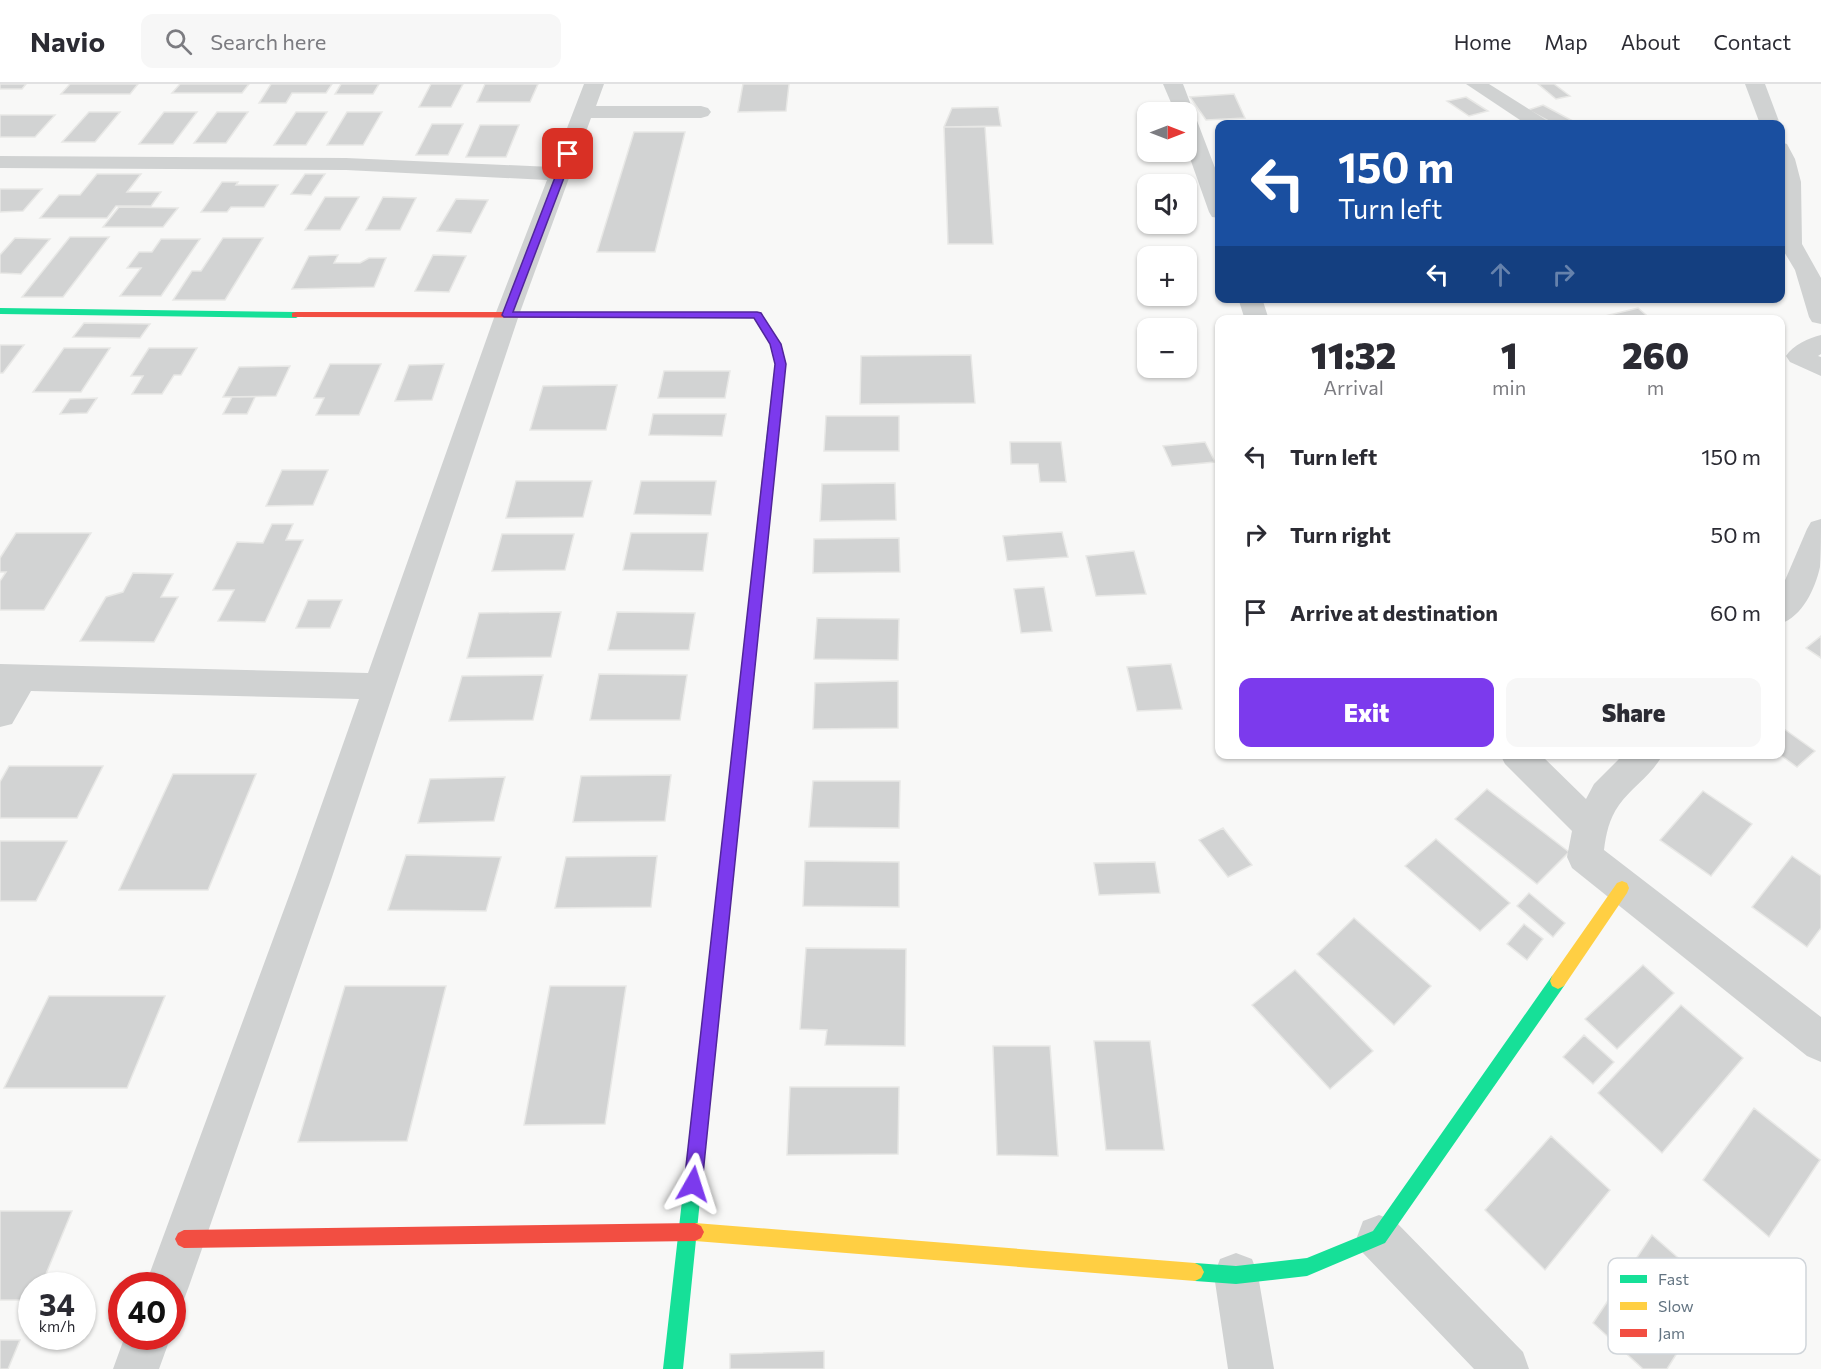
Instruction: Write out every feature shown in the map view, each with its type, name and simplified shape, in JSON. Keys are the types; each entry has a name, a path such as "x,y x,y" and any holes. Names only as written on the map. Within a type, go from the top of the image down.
{"street":[{"path":"1173,84 1181,102"},
{"path":"1476,84 1533,120"},
{"path":"1755,84 1768,120"},
{"path":"172,1272 314,877 507,315 589,98 701,112"},
{"path":"1197,146 1215,198"},
{"path":"1785,157 1791,174 1786,241 1798,252 1808,274 1821,317"},
{"path":"0,162 346,164 560,174"},
{"path":"0,311 194,315 757,315 776,344 780,364 673,1369"},
{"path":"1790,359 1821,343"},
{"path":"1790,359 1821,368"},
{"path":"1785,607 1793,598 1821,529"},
{"path":"0,714 11,677 378,686"},
{"path":"1522,759 1590,826"},
{"path":"1641,759 1606,795 1590,826 1585,857 1821,1042"},
{"path":"184,1239 688,1231 1236,1275 1307,1268 1379,1237 1622,888"},
{"path":"1379,1237 1506,1369"},
{"path":"1236,1275 1251,1369"},
{"path":"136,1369 143,1350"}],"building":[{"path":"0,84 26,84 22,89 0,89"},
{"path":"70,84 138,84 130,94 61,94"},
{"path":"180,84 249,84 242,93 172,93"},
{"path":"271,84 332,84 326,93 292,93 286,103 259,103"},
{"path":"341,84 379,84 373,94 335,94"},
{"path":"431,84 463,84 451,107 419,107"},
{"path":"485,84 538,84 530,102 477,102"},
{"path":"743,84 789,84 786,111 738,112"},
{"path":"1538,84 1554,84 1570,96 1556,99"},
{"path":"1234,94 1245,118 1206,120 1197,107 1197,102 1193,102 1190,97"},
{"path":"1466,97 1488,111 1469,116 1447,101"},
{"path":"1543,105 1571,120 1547,120 1528,110"},
{"path":"998,107 1001,126 944,127 952,108"},
{"path":"89,112 120,112 95,142 62,142"},
{"path":"164,112 197,112 173,144 139,144"},
{"path":"217,112 248,112 226,143 194,143"},
{"path":"296,112 327,112 306,145 274,145"},
{"path":"347,112 382,112 363,145 327,145"},
{"path":"0,115 55,115 35,137 0,137"},
{"path":"432,124 463,124 448,155 416,155"},
{"path":"480,125 519,125 506,157 466,157"},
{"path":"944,127 985,127 993,244 948,244"},
{"path":"634,132 685,132 655,252 597,252"},
{"path":"97,174 141,174 127,192 161,192 151,206 116,206 107,218 40,218 59,195 80,195"},
{"path":"305,174 325,174 311,195 291,194"},
{"path":"222,182 238,182 236,185 278,185 264,207 231,207 227,212 201,212"},
{"path":"0,189 42,189 23,211 0,212"},
{"path":"325,197 359,197 340,230 305,230"},
{"path":"383,197 416,198 400,230 366,230"},
{"path":"456,199 488,200 471,233 437,231"},
{"path":"119,207 178,208 163,227 103,227"},
{"path":"70,237 109,237 63,297 22,297"},
{"path":"15,238 50,239 21,274 0,273 0,255"},
{"path":"223,238 263,238 225,300 173,300 192,271 201,271"},
{"path":"161,239 200,239 161,296 120,296 141,268 127,268 139,252 152,252"},
{"path":"338,255 334,263 360,263 369,258 386,258 374,287 292,289 309,256"},
{"path":"433,255 466,256 449,292 415,291"},
{"path":"1638,308 1646,315 1609,315"},
{"path":"84,323 150,324 140,338 73,337"},
{"path":"0,345 24,345 3,373 0,373"},
{"path":"64,348 110,348 81,392 33,392"},
{"path":"149,348 197,348 181,375 174,375 162,394 132,394 143,376 131,376"},
{"path":"971,355 975,403 860,404 861,356"},
{"path":"330,364 381,364 359,415 316,415 324,398 314,398"},
{"path":"444,364 432,400 395,401 409,365"},
{"path":"290,366 276,396 223,397 239,367"},
{"path":"664,371 730,371 725,398 658,398"},
{"path":"617,385 606,430 530,430 543,386"},
{"path":"232,397 255,397 247,414 223,414"},
{"path":"97,398 87,413 60,414 70,399"},
{"path":"653,414 726,414 722,436 649,435"},
{"path":"826,416 899,416 899,451 824,451"},
{"path":"1010,442 1061,442 1066,482 1040,482 1038,464 1011,464"},
{"path":"1205,442 1215,462 1172,466 1163,446"},
{"path":"282,470 328,470 313,505 266,506"},
{"path":"516,481 592,481 583,517 506,518"},
{"path":"641,481 716,481 711,515 634,514"},
{"path":"895,483 896,520 820,521 822,484"},
{"path":"272,524 293,524 286,540 303,540 265,622 218,621 234,590 213,590 237,542 263,543"},
{"path":"1062,532 1068,557 1007,561 1003,536"},
{"path":"16,533 91,533 44,610 0,610 0,581 6,572 0,572 0,558"},
{"path":"631,533 708,533 703,571 623,570"},
{"path":"502,534 574,534 565,570 492,571"},
{"path":"899,538 900,572 813,573 814,539"},
{"path":"1134,551 1146,594 1096,596 1086,556"},
{"path":"133,573 173,574 161,597 178,597 154,642 80,641 106,597 123,592"},
{"path":"1044,587 1052,631 1021,633 1014,589"},
{"path":"308,600 342,600 330,628 296,628"},
{"path":"561,612 551,657 467,658 479,613"},
{"path":"617,612 695,613 689,650 608,650"},
{"path":"817,618 899,619 898,660 814,659"},
{"path":"1821,636 1821,658 1806,648"},
{"path":"1171,664 1182,709 1137,711 1127,667"},
{"path":"599,674 687,675 680,720 590,720"},
{"path":"543,675 533,720 449,721 462,676"},
{"path":"898,681 898,728 813,729 815,683"},
{"path":"1785,730 1815,751 1797,767 1785,758"},
{"path":"9,766 103,766 77,818 0,818 0,782"},
{"path":"173,774 256,774 208,890 119,890"},
{"path":"671,775 665,821 573,822 581,776"},
{"path":"505,777 494,821 418,823 430,779"},
{"path":"813,781 900,781 899,828 809,827"},
{"path":"1487,789 1569,852 1537,884 1455,819"},
{"path":"1703,791 1752,824 1711,876 1660,840"},
{"path":"1223,828 1252,865 1228,877 1199,840"},
{"path":"1436,839 1510,903 1480,931 1405,866"},
{"path":"0,841 67,841 36,901 0,901"},
{"path":"406,855 501,857 486,911 388,910"},
{"path":"657,856 651,907 555,908 566,857"},
{"path":"1792,856 1821,876 1821,928 1807,947 1752,907"},
{"path":"805,861 899,862 899,907 803,906"},
{"path":"1155,862 1160,893 1099,895 1094,863"},
{"path":"1529,893 1565,923 1553,937 1517,906"},
{"path":"1354,918 1431,986 1394,1025 1317,954"},
{"path":"1524,924 1543,939 1527,960 1507,944"},
{"path":"806,948 906,949 905,1046 825,1045 827,1030 800,1029"},
{"path":"1643,965 1674,993 1617,1049 1585,1019"},
{"path":"1295,970 1373,1051 1330,1089 1252,1005"},
{"path":"345,986 446,986 407,1141 298,1142"},
{"path":"550,986 626,986 605,1124 524,1125"},
{"path":"49,996 165,996 127,1088 4,1088"},
{"path":"1681,1005 1743,1058 1662,1153 1598,1093"},
{"path":"1584,1035 1614,1062 1593,1084 1563,1057"},
{"path":"1094,1041 1150,1041 1164,1150 1106,1150"},
{"path":"993,1046 1050,1046 1058,1156 997,1155"},
{"path":"790,1087 899,1087 898,1154 787,1155"},
{"path":"1754,1108 1820,1160 1769,1237 1703,1180"},
{"path":"1551,1136 1610,1190 1545,1270 1485,1210"},
{"path":"0,1211 72,1211 47,1272 18,1272 18,1300 0,1300"},
{"path":"1652,1235 1678,1258 1637,1258"},
{"path":"1608,1301 1608,1337 1593,1323"},
{"path":"0,1340 18,1340 8,1369 0,1369"},
{"path":"824,1351 824,1369 730,1369 730,1354"},
{"path":"1627,1354 1676,1354 1667,1369 1643,1369"}],"traffic: fast":[{"path":"0,311 296,315"},
{"path":"687,315 757,315 775,344 780,364 769,468"},
{"path":"673,1369 725,882"},
{"path":"1195,1272 1236,1275 1307,1267 1379,1237 1558,981"}],"traffic: slow":[{"path":"725,882 769,468"},
{"path":"1558,981 1622,888"},
{"path":"695,1232 1195,1272"}],"traffic: jam":[{"path":"296,315 687,315"},
{"path":"184,1239 695,1232"}],"route":[{"path":"568,154 507,315 757,315 776,344 780,364 693,1184"}]}
